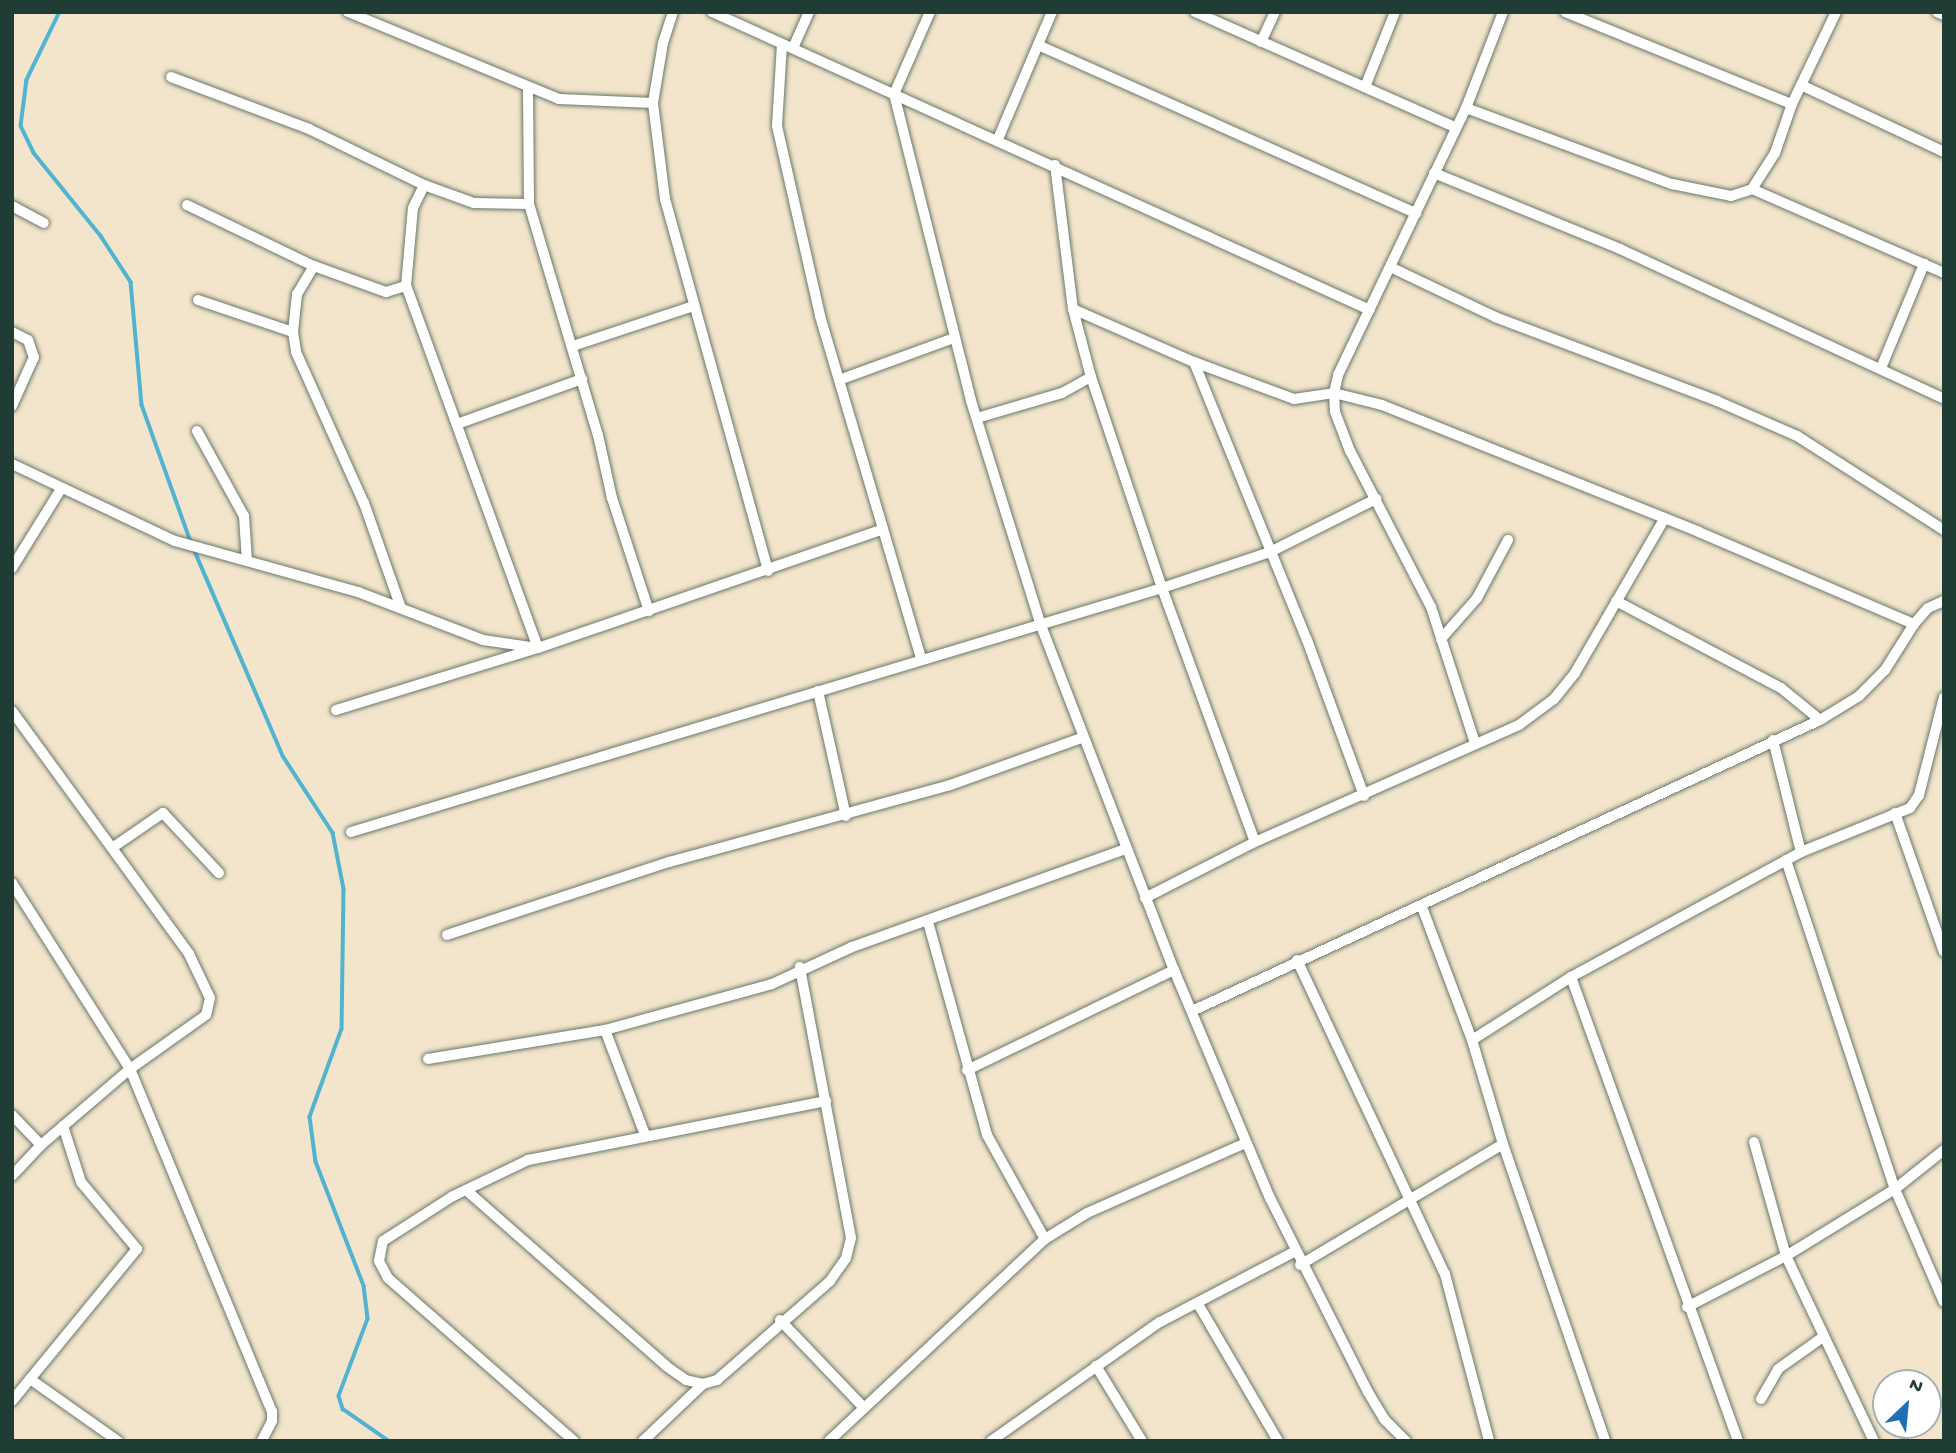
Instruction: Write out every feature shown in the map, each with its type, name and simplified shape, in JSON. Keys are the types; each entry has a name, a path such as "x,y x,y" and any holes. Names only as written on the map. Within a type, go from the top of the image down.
{"street":[{"path":"348,12 528,89 559,99 653,103"},
{"path":"673,12 663,43 653,103 664,199 768,571"},
{"path":"712,12 998,139 1370,310"},
{"path":"793,48 809,12"},
{"path":"930,12 894,94 954,338 1040,623 1125,849 1246,1143 1294,1252 1368,1392 1384,1419 1406,1441"},
{"path":"998,139 1052,12"},
{"path":"1195,12 1454,127"},
{"path":"1261,42 1275,12"},
{"path":"1365,87 1395,12"},
{"path":"1475,743 1431,607 1339,427 1334,393 1338,375 1392,268 1454,127 1466,108 1503,12"},
{"path":"1565,12 1792,104"},
{"path":"1752,189 1775,153 1792,104 1836,12"},
{"path":"1937,12 1944,15"},
{"path":"782,44 777,126 839,380 920,658"},
{"path":"1038,45 1416,214"},
{"path":"172,77 309,129 424,185 474,203 529,204"},
{"path":"1801,85 1944,152"},
{"path":"528,89 529,204 573,346 612,498 649,611"},
{"path":"1466,108 1702,193 1731,195 1752,189 1944,273"},
{"path":"1055,165 1073,309 1091,377 1162,588 1255,842"},
{"path":"1434,173 1620,249 1944,399"},
{"path":"424,185 414,208 406,286 538,648"},
{"path":"187,205 314,266 386,292 406,286"},
{"path":"12,206 44,223"},
{"path":"1881,368 1924,264"},
{"path":"314,266 300,286 293,332 303,371 364,503 401,608"},
{"path":"1392,268 1495,317 1717,401 1797,436 1944,530"},
{"path":"198,300 293,332"},
{"path":"573,346 693,306"},
{"path":"1073,309 1194,362 1294,398 1334,393 1382,405 1665,518 1914,624"},
{"path":"12,332 28,340 34,357 12,406"},
{"path":"839,380 954,338"},
{"path":"1194,362 1364,796"},
{"path":"977,418 1062,393 1091,377"},
{"path":"457,424 582,379"},
{"path":"197,431 244,516 247,561"},
{"path":"12,464 175,541 401,608 483,640 538,648"},
{"path":"12,568 61,489"},
{"path":"351,832 920,658 1162,588 1270,552 1376,499"},
{"path":"1145,898 1255,842 1364,796 1518,725 1554,699 1665,518"},
{"path":"337,710 538,648 883,530"},
{"path":"1441,639 1478,598 1508,540"},
{"path":"1616,601 1781,688 1820,720"},
{"path":"1192,1011 1297,960 1423,907 1820,720 1859,696 1885,670 1914,624 1928,608 1944,601"},
{"path":"818,691 846,816"},
{"path":"1472,1040 1571,977 1801,852 1910,808 1919,795 1944,697"},
{"path":"12,711 189,954 210,998 206,1015 130,1069 41,1145 12,1176"},
{"path":"447,935 669,862 846,816 1084,737"},
{"path":"1773,740 1801,852"},
{"path":"112,848 163,813 219,873"},
{"path":"1895,813 1944,952"},
{"path":"428,1059 605,1030 772,984 800,967 1125,849"},
{"path":"1786,860 1895,1189 1943,1298"},
{"path":"12,883 130,1069 272,1411 272,1421 262,1441"},
{"path":"1423,907 1472,1040 1503,1144 1605,1441"},
{"path":"928,922 967,1070 993,1148 1045,1238"},
{"path":"1297,960 1445,1274 1489,1441"},
{"path":"643,1441 703,1384 717,1380 780,1320 830,1281 846,1258 851,1238 800,967"},
{"path":"967,1070 1174,970"},
{"path":"1571,977 1687,1307 1738,1441"},
{"path":"605,1030 645,1135"},
{"path":"574,1441 387,1278 379,1261 383,1241 466,1190 528,1160 826,1101"},
{"path":"12,1115 41,1145"},
{"path":"12,1401 138,1249 81,1182 63,1126"},
{"path":"1755,1142 1786,1256 1874,1441"},
{"path":"829,1441 1045,1238 1087,1213 1246,1143"},
{"path":"1300,1265 1503,1144"},
{"path":"1687,1307 1786,1256 1895,1189 1944,1150"},
{"path":"466,1190 666,1366 686,1380 703,1384"},
{"path":"991,1441 1160,1322 1294,1252"},
{"path":"1198,1304 1278,1441"},
{"path":"780,1320 863,1407"},
{"path":"1761,1399 1778,1370 1824,1337"},
{"path":"1096,1366 1142,1441"},
{"path":"30,1379 118,1441"}],"waterway":[{"path":"60,12 27,80 21,126 34,153 101,236 131,282 142,405 191,542"},
{"path":"194,549 283,756 333,833 344,889 342,1029 310,1117 316,1162 364,1286 368,1319 339,1396 343,1409 389,1441"}]}
